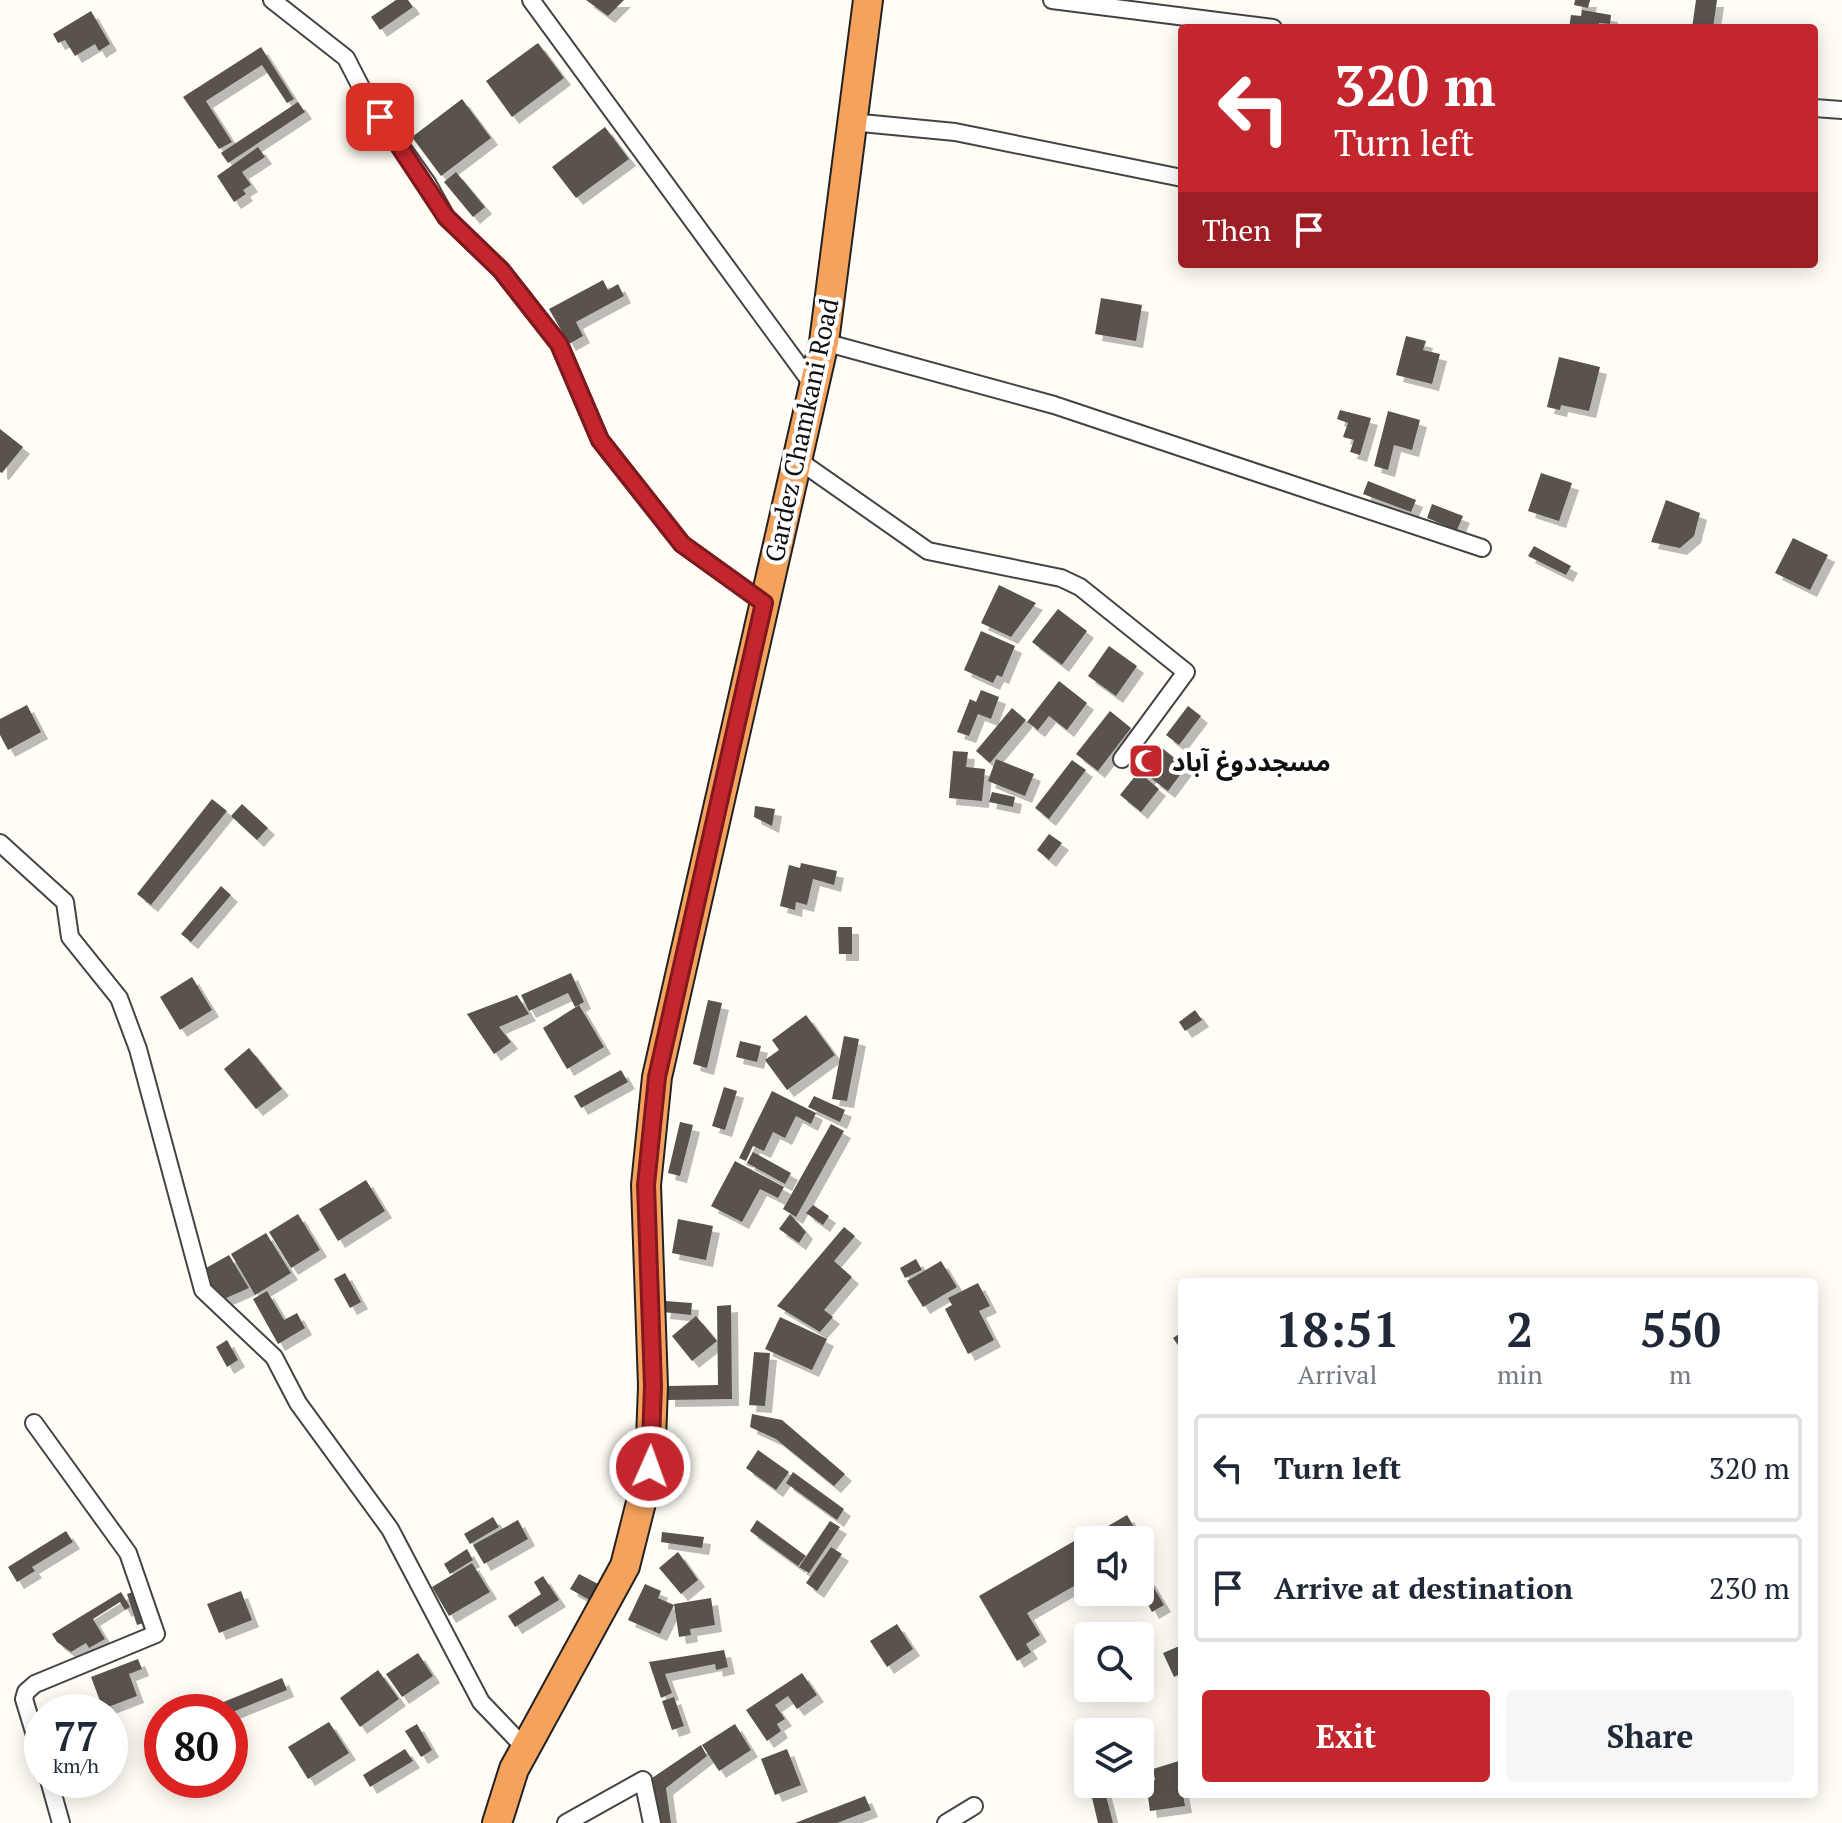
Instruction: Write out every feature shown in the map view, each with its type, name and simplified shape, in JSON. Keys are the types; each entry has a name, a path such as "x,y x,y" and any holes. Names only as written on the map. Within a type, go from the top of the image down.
{"highway":[{"name":"Gardez Chamkani Road","path":"497,1823 514,1769 625,1566 650,1467 653,1386 646,1185 657,1077 824,342 868,0"}],"street":[{"path":"272,0 346,58 365,95 427,183 446,217 501,270 559,344 600,440 682,544 764,603"},
{"path":"531,0 813,385"},
{"path":"1052,0 1241,24"},
{"path":"1818,108 1842,110"},
{"path":"851,122 955,132 1178,177"},
{"path":"824,342 1054,405 1435,529 1482,548"},
{"path":"798,460 928,551 1061,578 1080,587 1186,672 1122,759"},
{"path":"0,843 65,902 70,937 119,998 138,1049 203,1290 274,1357 298,1403 390,1529 481,1702 526,1749"},
{"path":"25,1694 35,1684 156,1634 128,1553 34,1423"},
{"path":"566,1823 643,1780 652,1823"},
{"path":"54,1798 61,1823"},
{"path":"946,1823 974,1806"}],"building":[{"path":"396,0 408,0 413,7 380,30 371,17"},
{"path":"586,0 624,0 608,16"},
{"path":"1575,0 1590,0 1588,8 1574,5"},
{"path":"1696,0 1717,0 1714,24 1693,24"},
{"path":"1582,10 1611,15 1610,24 1570,24 1571,15 1581,16"},
{"path":"91,11 110,44 99,51 95,44 75,56 65,40 58,43 53,34"},
{"path":"538,43 564,78 512,117 486,81"},
{"path":"261,47 294,99 287,103 262,65 206,101 232,142 219,149 183,97"},
{"path":"462,99 491,138 441,176 412,137"},
{"path":"298,102 305,112 228,163 221,153"},
{"path":"605,127 629,159 576,198 552,167"},
{"path":"258,147 265,157 242,172 251,185 243,190 246,194 234,202 217,176"},
{"path":"456,172 485,207 473,217 444,182"},
{"path":"603,280 608,290 618,284 624,296 576,322 583,336 569,344 549,309"},
{"path":"1101,298 1142,305 1136,341 1095,334"},
{"path":"1406,336 1426,341 1423,350 1440,354 1432,384 1396,375"},
{"path":"1559,357 1600,367 1589,411 1561,405 1560,410 1547,407"},
{"path":"1340,410 1371,418 1360,455 1350,452 1354,440 1343,437 1348,423 1337,419"},
{"path":"1388,411 1420,420 1412,450 1394,445 1388,470 1374,466"},
{"path":"0,429 23,447 2,473 0,472"},
{"path":"1541,473 1572,483 1559,521 1528,511"},
{"path":"1368,481 1416,500 1411,512 1363,494"},
{"path":"1666,500 1700,513 1694,536 1680,548 1651,542"},
{"path":"1432,504 1463,516 1457,530 1427,518"},
{"path":"1793,538 1828,555 1810,590 1775,573"},
{"path":"1534,546 1571,566 1566,575 1528,556"},
{"path":"999,585 1036,603 1011,637 981,623"},
{"path":"1058,609 1087,631 1062,665 1032,642"},
{"path":"981,631 1015,646 1002,677 997,675 993,683 964,670"},
{"path":"1109,646 1137,666 1116,696 1088,676"},
{"path":"1059,681 1087,703 1067,730 1049,716 1038,730 1027,722"},
{"path":"981,690 999,697 991,719 978,714 969,736 957,732 970,699 976,702"},
{"path":"27,705 41,732 8,750 0,735 0,719"},
{"path":"1188,706 1201,716 1179,745 1166,735"},
{"path":"1012,708 1026,720 990,763 976,751"},
{"path":"1110,711 1131,728 1098,771 1076,754"},
{"path":"1162,748 1186,767 1168,791 1152,779 1163,765 1154,758"},
{"path":"953,751 968,752 966,767 985,769 982,801 949,798"},
{"path":"996,759 1034,774 1025,796 988,781"},
{"path":"1072,760 1086,770 1049,819 1035,808"},
{"path":"1144,765 1152,772 1147,779 1159,789 1141,812 1120,795"},
{"path":"992,792 1015,797 1013,807 989,802"},
{"path":"212,799 227,811 151,905 137,894"},
{"path":"242,804 268,828 257,840 231,816"},
{"path":"755,806 775,809 772,826 754,817"},
{"path":"1049,834 1062,843 1049,860 1037,850"},
{"path":"801,863 837,871 834,885 813,879 807,905 796,902 795,910 780,906 789,865 800,868"},
{"path":"221,886 231,895 191,942 181,934"},
{"path":"838,927 852,927 852,954 839,954"},
{"path":"571,973 584,1002 575,1007 568,993 529,1011 521,995"},
{"path":"192,977 212,1010 180,1030 160,997"},
{"path":"517,995 529,1014 499,1027 511,1042 494,1054 467,1014"},
{"path":"708,1000 722,1003 707,1068 693,1064"},
{"path":"579,1005 604,1047 567,1069 543,1028"},
{"path":"1195,1010 1202,1020 1185,1031 1179,1022"},
{"path":"806,1015 835,1055 787,1090 765,1060 779,1050 772,1040"},
{"path":"844,1036 859,1039 847,1101 832,1099"},
{"path":"740,1041 761,1046 757,1062 736,1057"},
{"path":"249,1048 282,1089 256,1109 224,1069"},
{"path":"621,1070 628,1082 581,1108 574,1096"},
{"path":"724,1087 737,1091 725,1130 712,1126"},
{"path":"772,1091 816,1113 811,1124 796,1116 785,1138 773,1132 764,1151 753,1146 746,1161 739,1158"},
{"path":"814,1096 845,1110 840,1122 808,1107"},
{"path":"680,1122 693,1125 680,1176 668,1173"},
{"path":"831,1124 844,1131 796,1217 783,1209"},
{"path":"753,1152 791,1173 785,1184 747,1163"},
{"path":"735,1161 784,1187 778,1198 760,1189 742,1222 711,1206"},
{"path":"366,1180 385,1211 338,1241 319,1209"},
{"path":"813,1205 829,1216 823,1225 806,1213"},
{"path":"298,1214 320,1250 291,1268 269,1232"},
{"path":"790,1214 806,1232 799,1243 779,1229"},
{"path":"678,1219 713,1226 706,1260 672,1253"},
{"path":"844,1227 855,1236 834,1261 852,1277 824,1310 833,1317 820,1332 777,1306"},
{"path":"266,1233 291,1273 255,1295 231,1254"},
{"path":"229,1255 249,1288 217,1302 199,1272"},
{"path":"916,1259 922,1270 905,1278 900,1268"},
{"path":"941,1261 957,1287 923,1307 907,1281"},
{"path":"345,1273 361,1302 350,1308 334,1279"},
{"path":"978,1283 990,1306 979,1311 994,1340 968,1354 945,1309 952,1305 948,1298"},
{"path":"267,1291 284,1320 297,1313 305,1328 278,1344 253,1299"},
{"path":"665,1301 692,1303 691,1315 663,1312"},
{"path":"731,1305 732,1399 668,1400 668,1386 718,1385 717,1306"},
{"path":"696,1316 717,1341 692,1361 672,1336"},
{"path":"780,1317 827,1339 812,1370 765,1349"},
{"path":"227,1340 238,1360 227,1367 216,1347"},
{"path":"754,1352 770,1353 765,1406 749,1405"},
{"path":"752,1414 782,1420 845,1474 834,1486 776,1439 750,1427"},
{"path":"758,1450 789,1472 776,1490 746,1468"},
{"path":"793,1472 844,1509 837,1520 786,1483"},
{"path":"1127,1515 1133,1526 1108,1526"},
{"path":"493,1517 499,1527 470,1544 464,1534"},
{"path":"518,1520 528,1539 484,1564 473,1545"},
{"path":"757,1520 806,1556 798,1566 750,1531"},
{"path":"830,1521 840,1527 809,1573 799,1567"},
{"path":"66,1531 73,1542 32,1567 35,1571 17,1582 8,1567"},
{"path":"662,1532 704,1537 702,1548 661,1542"},
{"path":"1074,1541 1074,1586 1027,1613 1040,1635 1026,1644 1031,1652 1017,1661 979,1596"},
{"path":"831,1547 842,1554 817,1591 806,1583"},
{"path":"467,1549 473,1560 450,1574 444,1564"},
{"path":"678,1552 698,1580 681,1594 659,1568"},
{"path":"472,1563 490,1592 449,1616 432,1587"},
{"path":"579,1574 602,1586 593,1602 570,1589"},
{"path":"543,1576 559,1600 515,1627 508,1616 541,1594 534,1582"},
{"path":"645,1584 661,1591 658,1598 674,1605 660,1634 628,1620"},
{"path":"1154,1588 1164,1605 1152,1612 1149,1606 1154,1606"},
{"path":"139,1590 150,1621 137,1625 127,1594"},
{"path":"241,1591 252,1620 219,1633 207,1604"},
{"path":"121,1592 130,1607 125,1610 120,1602 93,1619 105,1639 89,1648 86,1643 71,1652 57,1642 52,1634"},
{"path":"711,1598 715,1625 690,1629 691,1635 679,1637 674,1604"},
{"path":"897,1624 913,1649 887,1667 870,1641"},
{"path":"1178,1647 1178,1675 1174,1677 1163,1653"},
{"path":"724,1650 728,1667 716,1670 715,1664 665,1674 672,1693 661,1698 649,1662"},
{"path":"418,1653 433,1676 402,1697 386,1674"},
{"path":"138,1659 142,1669 129,1674 137,1696 128,1699 128,1694 97,1694 91,1677"},
{"path":"378,1670 399,1699 360,1727 340,1698"},
{"path":"802,1673 817,1695 797,1709 788,1696 775,1705 785,1719 777,1724 781,1731 767,1741 746,1710"},
{"path":"282,1678 287,1690 248,1706 248,1694 243,1694"},
{"path":"674,1697 684,1726 672,1730 662,1701"},
{"path":"329,1722 349,1753 308,1779 288,1747"},
{"path":"417,1724 432,1750 421,1757 405,1731"},
{"path":"735,1724 751,1750 719,1771 702,1745"},
{"path":"701,1745 707,1756 666,1788 671,1823 656,1823 649,1780"},
{"path":"405,1749 413,1761 370,1787 363,1775"},
{"path":"787,1749 801,1785 775,1795 761,1759"},
{"path":"1178,1761 1178,1798 1184,1798 1185,1806 1150,1811 1148,1798 1154,1798 1154,1769"},
{"path":"865,1796 871,1810 837,1823 795,1823"},
{"path":"1092,1798 1107,1798 1113,1823 1098,1823"}],"place":[{"name":"مسجددوغ آباد","path":"1146,761"}],"route":[{"path":"380,117 427,183 446,217 501,270 559,344 600,440 682,544 764,603 657,1077 646,1185 653,1386 650,1467"}]}
